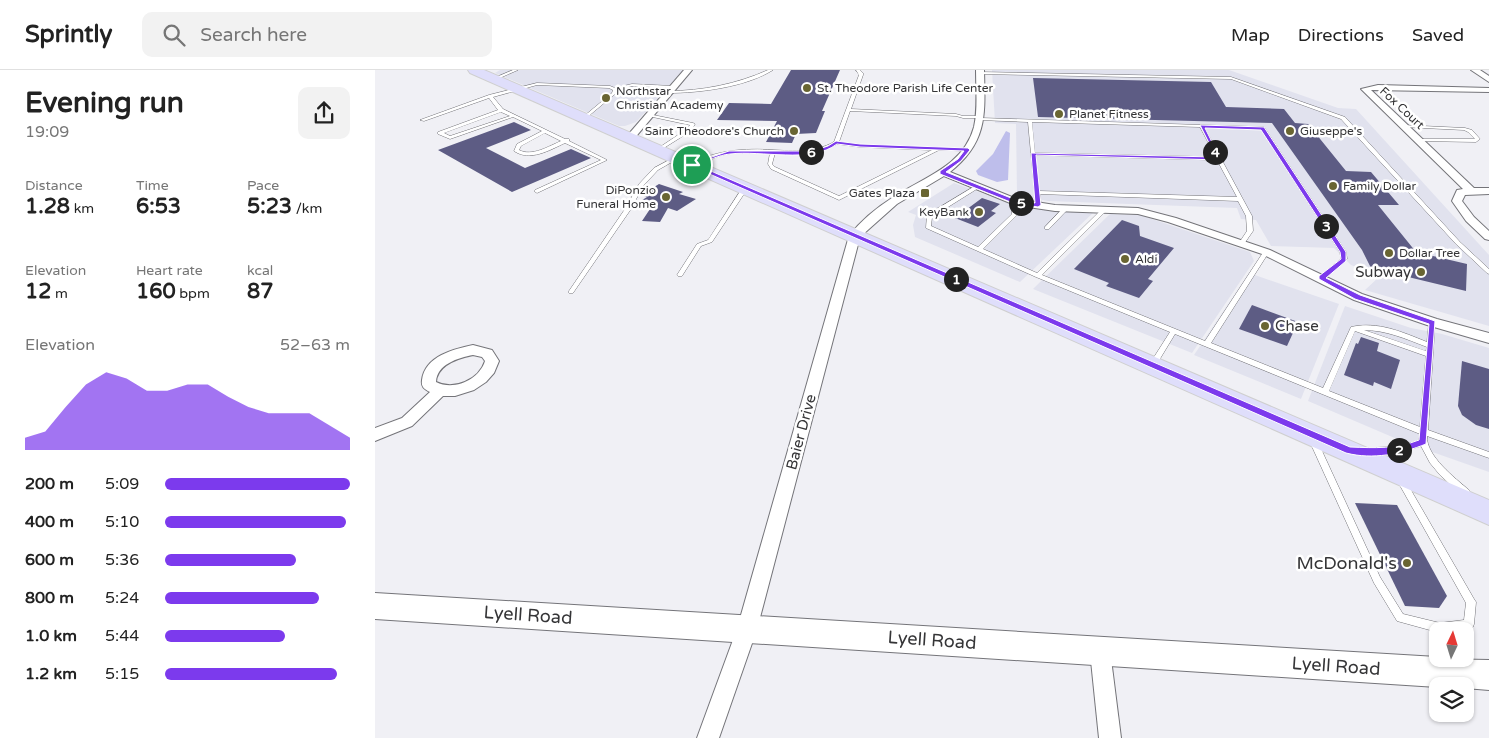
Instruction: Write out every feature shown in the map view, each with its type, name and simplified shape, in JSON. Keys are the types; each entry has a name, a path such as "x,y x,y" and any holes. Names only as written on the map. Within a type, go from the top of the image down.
{"main road":[{"path":"474,70 1489,512"}],"street":[{"path":"629,138 688,70"},
{"path":"1475,70 1489,80"},
{"path":"855,236 891,203 942,172 959,160 968,150 976,135 979,118 980,72"},
{"name":"Fox Court","path":"1470,190 1365,88 1489,90"},
{"path":"942,172 1015,202 1066,208 1138,211 1152,214 1267,252 1358,297 1432,322 1489,338"},
{"path":"1489,191 1470,190 1461,192 1457,201 1470,218 1489,237"},
{"name":"Baier Drive","path":"708,738 747,629 855,236"},
{"path":"375,435 407,422 441,391"},
{"name":"Lyell Road","path":"375,606 1100,651 1486,680"},
{"path":"1100,651 1110,738"}],"lane":[{"path":"494,79 516,70"},
{"path":"422,120 490,96 537,84 609,87 615,89 632,86 688,93 754,77 771,70"},
{"path":"692,165 729,152 813,152 830,148 836,143 861,76 861,72 858,70"},
{"path":"980,72 1231,78 1343,118 1459,243 1489,272"},
{"path":"585,118 615,89"},
{"path":"490,96 501,110 567,140 605,160 537,191"},
{"path":"501,110 440,133 450,138 513,116"},
{"path":"848,110 956,114 963,117 1030,121 1262,128 1343,252 1344,259 1321,278"},
{"path":"650,115 693,124 689,130 659,150"},
{"path":"1030,121 1038,205"},
{"path":"1202,126 1249,216 1250,231 1242,243"},
{"path":"1403,126 1465,129 1478,139 1476,141 1418,140"},
{"path":"546,131 519,145 516,151 522,154 533,153 567,140"},
{"path":"836,143 860,146 968,150"},
{"path":"773,151 770,164 773,168 839,198 938,149"},
{"path":"1033,154 1219,159"},
{"path":"571,292 628,208 641,185 656,169 677,158"},
{"path":"977,187 929,216 928,227 1038,276 1173,331 1424,432 1489,455"},
{"path":"680,275 699,245 710,241 745,188"},
{"path":"1037,192 1240,198"},
{"path":"979,249 1015,214 1015,202"},
{"path":"1047,228 1066,208"},
{"path":"1038,276 1104,210"},
{"path":"1207,344 1267,252"},
{"path":"1432,322 1423,442 1433,462 1443,473 1489,512"},
{"path":"1353,329 1361,327 1376,328 1430,346"},
{"path":"1325,392 1353,329"},
{"path":"1353,329 1371,333 1429,354"},
{"path":"1153,365 1173,331"},
{"path":"1311,434 1377,580 1400,618 1440,628 1469,624 1471,602 1395,471"},
{"path":"1349,451 1385,452 1405,449 1423,442"}],"shaded area":[{"name":"Northstar Christian Academy","path":"500,70 684,70 636,122 619,126 495,73"},
{"path":"992,70 1229,70 1338,108 1356,109 1489,255 1489,326 1365,290 1379,277 1351,265 1334,248 1271,246 1256,220 1241,219 1237,208 1048,201 1017,195 1016,124 995,123"},
{"path":"954,183 1020,207 1053,211 1094,212 1020,282 915,237 913,225 916,215 908,212"},
{"path":"1110,214 1140,215 1250,252 1254,261 1192,353 1033,289"},
{"path":"1249,273 1339,304 1301,399 1194,355"},
{"path":"1345,306 1411,328 1442,334 1489,348 1489,472 1404,442 1308,401"}],"water":[{"path":"1006,131 1010,133 1008,180 997,182 978,175 976,171 993,154"}],"building":[{"name":"St. Theodore Parish Life Center","path":"791,70 840,70 822,111 825,111 816,133 796,134 792,143 766,142 777,121 717,120 729,103 771,104"},
{"path":"1033,78 1211,82 1226,107 1284,109 1295,123 1308,124 1346,171 1371,172 1399,205 1378,205 1416,252 1467,264 1466,291 1371,268 1362,250 1272,123 1038,117"},
{"path":"514,122 531,130 486,148 525,168 571,149 591,158 512,192 438,150"},
{"path":"659,184 683,192 679,194 696,199 677,211 668,208 660,222 642,221 650,209 636,204 647,197 641,195"},
{"name":"KeyBank","path":"982,198 1000,204 991,211 996,213 978,227 955,218"},
{"name":"Aldi","path":"1122,220 1139,226 1140,236 1174,248 1148,279 1153,281 1139,298 1106,286 1109,283 1074,269"},
{"path":"1252,305 1298,322 1287,346 1239,329"},
{"path":"1361,337 1379,343 1377,351 1400,360 1391,389 1374,382 1373,386 1344,375 1356,343 1358,344"},
{"path":"1462,361 1489,369 1489,429 1476,425 1462,415 1458,406"},
{"name":"McDonald's","path":"1355,503 1397,505 1447,596 1439,608 1405,606"}],"place":[{"name":"St. Theodore Parish Life Center","path":"807,88"},
{"name":"Northstar Christian Academy","path":"606,98"},
{"name":"Planet Fitness","path":"1059,114"},
{"name":"Saint Theodore's Church","path":"794,131"},
{"name":"Giuseppe's","path":"1290,131"},
{"name":"Family Dollar","path":"1333,186"},
{"name":"Gates Plaza","path":"925,193"},
{"name":"DiPonzio Funeral Home","path":"666,197"},
{"name":"KeyBank","path":"979,212"},
{"name":"Dollar Tree","path":"1389,253"},
{"name":"Aldi","path":"1125,259"},
{"name":"Subway","path":"1421,272"},
{"name":"Chase","path":"1265,326"},
{"name":"McDonald's","path":"1407,563"}],"route":[{"path":"1202,126 1262,128 1343,252 1344,259 1321,278 1358,297 1432,322 1423,442 1405,449 1385,452 1349,451 692,165 729,152 813,152 830,148 836,143 860,146 968,150 959,160 942,172 1015,202 1038,205 1033,154 1219,159 1202,126"}]}
